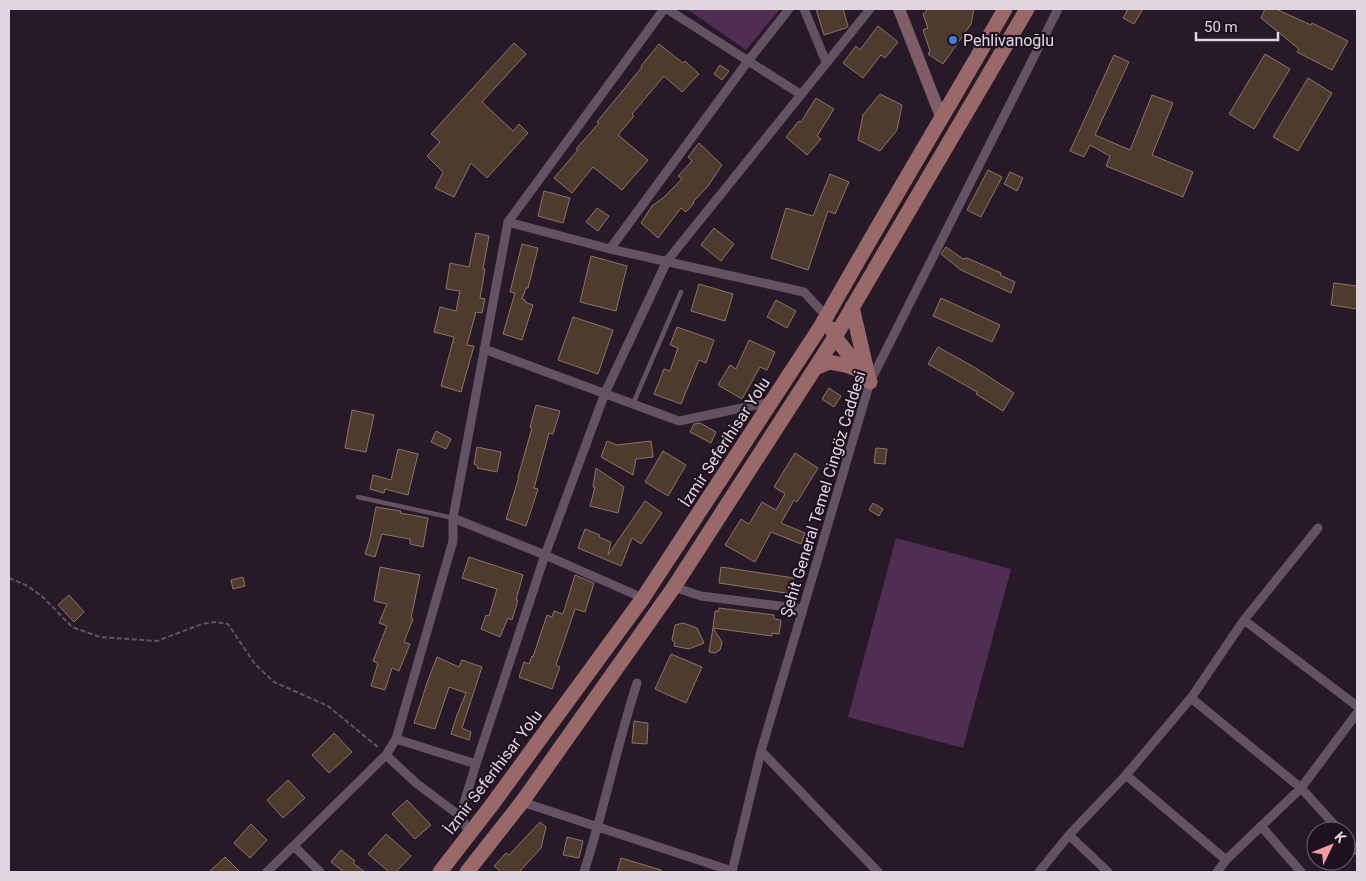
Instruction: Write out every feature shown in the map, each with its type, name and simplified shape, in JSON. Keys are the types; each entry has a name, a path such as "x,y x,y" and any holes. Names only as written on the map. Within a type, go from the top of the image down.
{"main road":[{"name":"İzmir Seferihisar Yolu","path":"440,872 642,598 772,402 826,316 1005,9"},
{"path":"472,871 674,587 835,337 1027,9"},
{"path":"852,307 865,377"},
{"path":"826,316 835,337 865,377"},
{"path":"815,368 829,362 849,366 865,377"}],"street":[{"path":"267,872 386,755 396,739 453,541 453,518 508,222 665,9 800,94"},
{"path":"610,249 789,9"},
{"path":"804,9 826,62"},
{"path":"460,816 545,556 605,394 667,261 870,9"},
{"path":"899,9 942,119"},
{"name":"Şehit General Temel Cingöz Caddesi","path":"732,872 761,751 803,609 865,377 1058,9"},
{"path":"508,222 610,249 804,292 826,316"},
{"path":"484,349 678,421 772,402"},
{"path":"453,518 642,598"},
{"path":"1039,872 1069,835 1126,775 1191,698 1244,620 1318,528"},
{"path":"674,587 702,596 803,609"},
{"path":"1244,620 1357,706"},
{"path":"584,872 598,828 624,725 637,683"},
{"path":"1191,698 1302,788 1331,821"},
{"path":"1217,872 1226,860 1302,788 1357,713"},
{"path":"396,739 476,764"},
{"path":"761,751 878,872"},
{"path":"386,755 416,783 460,816 470,833"},
{"path":"1126,775 1226,860"},
{"path":"522,802 732,872"},
{"path":"1261,826 1301,872"},
{"path":"1069,835 1108,872"},
{"path":"294,846 320,872"}],"lane":[{"path":"633,404 681,292"},
{"path":"358,497 453,518"}],"path":[{"path":"9,578 28,586 44,598 72,628 100,637 156,641 202,624 215,622 228,624 255,664 274,682 328,706 386,755"}],"shaded area":[{"path":"687,9 780,9 746,50"},
{"path":"896,538 1011,569 963,748 848,717"}],"building":[{"path":"816,9 843,9 848,26 824,35"},
{"path":"927,9 974,9 971,24 943,64 928,54 930,51 923,30 928,28 923,14"},
{"path":"1128,9 1143,9 1134,24 1123,18"},
{"path":"1265,9 1276,9 1311,25 1312,23 1348,41 1332,70 1297,52 1299,49 1261,18"},
{"path":"878,26 898,42 885,58 881,55 863,78 843,63 856,46 860,50"},
{"path":"514,43 526,54 482,102 513,131 519,124 528,133 487,178 471,163 454,197 435,188 443,172 427,156 440,142 431,134"},
{"path":"659,44 683,63 685,61 699,74 682,92 664,76 632,114 634,116 618,135 648,160 622,190 593,167 572,193 554,178 578,150 576,149 599,123 597,122"},
{"path":"1265,54 1290,69 1254,129 1229,114"},
{"path":"1114,55 1129,62 1095,135 1130,150 1152,95 1173,103 1152,155 1193,172 1183,197 1106,166 1110,156 1090,145 1084,157 1070,151"},
{"path":"720,65 729,71 722,80 714,74"},
{"path":"1308,78 1332,93 1298,151 1273,137"},
{"path":"880,94 902,105 897,130 880,151 858,140 863,115"},
{"path":"816,98 834,109 817,136 821,139 807,155 786,137 799,121 801,122"},
{"path":"699,143 722,165 694,203 686,212 681,208 658,238 641,223 652,206 682,179 678,176 692,161 688,157"},
{"path":"988,170 1002,177 981,217 967,210"},
{"path":"1010,172 1023,178 1017,191 1004,184"},
{"path":"830,174 849,182 835,214 828,211 808,270 771,258 786,208 813,216"},
{"path":"544,191 570,198 563,223 538,216"},
{"path":"597,208 609,216 598,231 586,222"},
{"path":"714,228 734,244 721,261 701,245"},
{"path":"476,233 489,236 480,298 485,299 482,313 476,312 467,345 474,346 461,392 441,386 454,337 434,332 440,307 456,311 460,291 446,289 450,263 469,267"},
{"path":"522,244 538,248 528,288 526,288 522,299 533,305 522,340 503,334 515,293 510,292"},
{"path":"946,247 963,259 967,258 1001,273 1000,275 1015,282 1011,293 961,270 941,254"},
{"path":"591,256 627,266 616,311 580,302"},
{"path":"1334,283 1357,286 1357,309 1331,305"},
{"path":"699,284 733,294 725,321 691,311"},
{"path":"941,298 1000,325 992,342 933,316"},
{"path":"776,300 796,311 787,328 767,317"},
{"path":"573,317 613,330 598,374 558,360"},
{"path":"677,327 714,340 706,363 699,360 681,404 654,394 664,369 670,371 678,348 670,345"},
{"path":"749,340 775,352 767,370 760,367 742,399 718,385 730,365 736,369"},
{"path":"938,347 974,367 1014,393 1003,411 976,394 977,392 928,364"},
{"path":"829,388 841,396 834,407 822,399"},
{"path":"536,405 560,411 553,434 549,433 534,488 538,489 526,526 506,519 532,428 530,427"},
{"path":"352,410 374,415 366,452 345,448"},
{"path":"700,423 716,432 711,443 690,432 694,424"},
{"path":"436,431 451,439 446,449 431,442"},
{"path":"607,441 617,445 651,441 653,457 636,459 633,475 601,457"},
{"path":"477,447 501,452 497,472 477,468 478,466 474,464"},
{"path":"876,448 887,449 885,464 874,463"},
{"path":"398,449 418,454 408,495 385,489 384,493 370,489 373,475 391,480"},
{"path":"663,451 686,465 668,496 645,482"},
{"path":"795,453 818,468 797,502 794,500 781,523 805,533 801,544 771,532 755,562 725,545 741,519 749,524 762,502 776,510 785,494 774,487"},
{"path":"596,468 624,487 618,513 590,506 595,487 593,487"},
{"path":"645,501 662,513 641,544 632,538 621,566 578,548 585,529 611,542 608,555"},
{"path":"873,503 883,509 879,516 869,510"},
{"path":"376,507 428,518 423,547 410,544 410,539 382,534 375,557 365,554"},
{"path":"469,557 523,575 512,620 508,618 500,637 481,629 486,615 489,616 497,589 462,578"},
{"path":"380,567 420,575 411,618 413,619 404,642 410,644 399,671 392,668 385,690 371,686 378,663 373,661 387,626 379,623 387,604 374,601"},
{"path":"721,567 794,578 792,594 719,583"},
{"path":"575,575 594,583 585,612 575,609 556,665 560,667 552,689 519,677 524,662 529,664 533,657 547,615 552,617 554,611 563,614"},
{"path":"243,577 245,586 233,589 231,580"},
{"path":"69,595 84,612 74,622 58,605"},
{"path":"719,608 774,615 774,619 781,620 779,634 772,633 772,636 713,628 715,611 719,611"},
{"path":"683,623 697,628 704,643 689,649 674,646 675,643 672,640 675,625"},
{"path":"713,628 722,642 720,650 715,653 709,652"},
{"path":"671,654 702,667 686,703 655,689"},
{"path":"437,657 459,667 462,660 482,667 462,728 471,732 469,740 451,734 466,693 449,687 435,729 414,723"},
{"path":"634,721 648,723 647,744 632,743"},
{"path":"334,733 352,752 329,773 312,755"},
{"path":"288,780 305,798 283,818 267,800"},
{"path":"407,800 431,825 415,839 392,814"},
{"path":"540,822 546,827 541,848 519,872 501,872 494,866 506,853 509,855"},
{"path":"251,824 267,840 250,858 234,843"},
{"path":"386,834 411,856 396,872 389,872 368,854"},
{"path":"567,837 583,841 579,858 563,855"},
{"path":"341,850 365,872 344,872 331,862"},
{"path":"225,857 240,872 209,872"},
{"path":"621,858 661,870 661,872 617,872"}],"place":[{"name":"Pehlivanoğlu","path":"953,40"}]}
